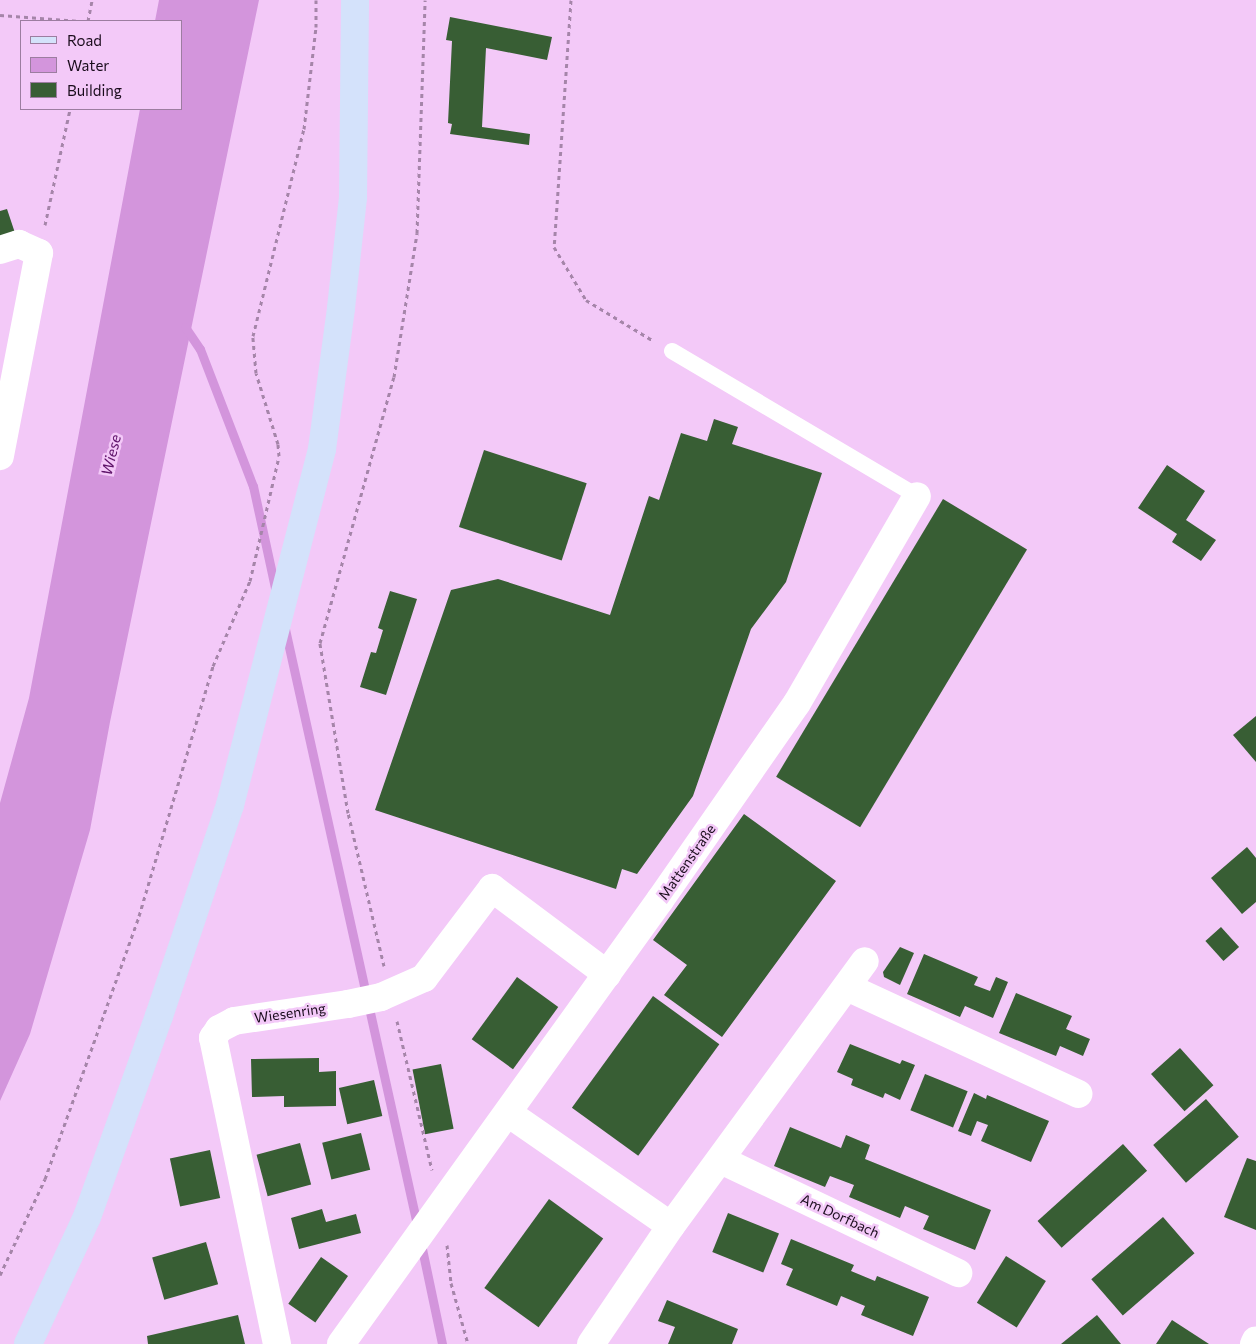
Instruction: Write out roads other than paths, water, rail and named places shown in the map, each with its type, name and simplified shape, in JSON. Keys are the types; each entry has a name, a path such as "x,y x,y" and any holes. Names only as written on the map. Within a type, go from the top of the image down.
{"main road":[{"path":"28,1344 87,1217 230,805 322,449 341,308 352,197 355,0"}],"street":[{"path":"0,250 19,244 39,253 0,456"},
{"path":"0,346 24,332"},
{"name":"Mattenstraße","path":"341,1344 607,974 797,703 917,496"},
{"name":"Wiesenring","path":"277,1344 213,1038 220,1029 234,1021 348,1004 386,995 424,978 492,888 607,974"},
{"path":"594,1343 671,1226 865,961"},
{"path":"847,986 1079,1094"},
{"path":"508,1113 671,1226"},
{"name":"Am Dorfbach","path":"721,1160 958,1273"},
{"path":"1254,1344 1256,1340"}],"lane":[{"path":"672,351 917,496"}],"water":[{"name":"Wiese","path":"159,0 259,0 110,722 90,830 30,1034 0,1101 0,803 29,698 140,110 182,110 182,20 155,20"}],"waterway":[{"path":"185,327 200,349 253,486 276,592"},
{"path":"285,629 418,1229"},
{"path":"421,1244 442,1344"}]}
